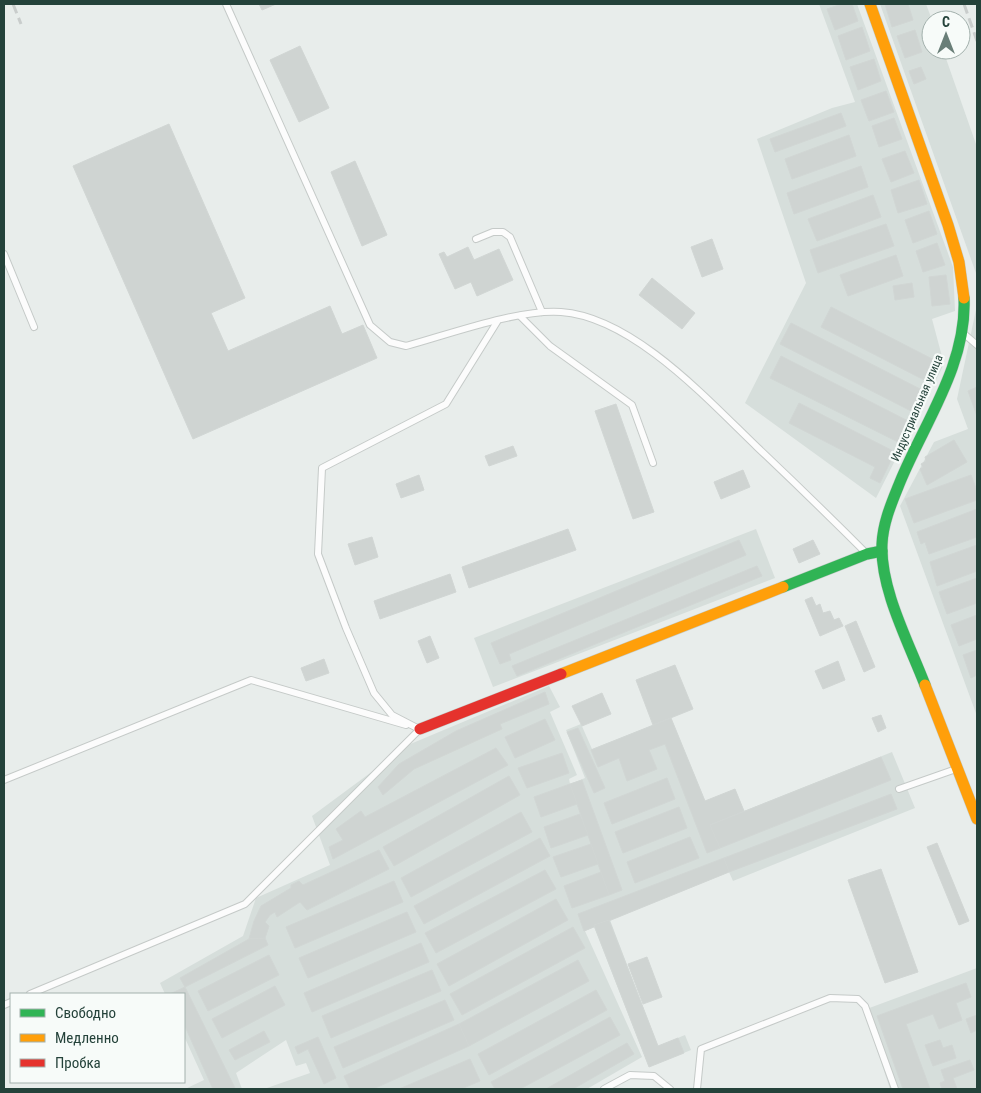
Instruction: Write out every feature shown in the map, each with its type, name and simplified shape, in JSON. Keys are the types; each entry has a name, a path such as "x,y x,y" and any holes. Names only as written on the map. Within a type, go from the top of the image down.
{"street":[{"name":"Индустриальная улица","path":"870,4 931,170 962,268 964,303 962,333 947,380 883,529 882,551 886,576 904,629 977,819"},
{"path":"420,729 867,554 882,551"}],"lane":[{"path":"226,4 370,326 390,342 406,346 542,312 580,314 613,327 675,367 867,554"},
{"path":"476,239 493,232 503,232 510,237 542,312"},
{"path":"4,254 34,327"},
{"path":"520,316 550,346 632,405 653,463"},
{"path":"420,729 392,715 374,693 346,628 318,554 322,468 446,404 496,322"},
{"path":"962,333 977,346"},
{"path":"4,780 251,680 420,729"},
{"path":"32,993 245,904 420,729"},
{"path":"899,789 958,768"},
{"path":"696,1089 701,1049 830,998 858,999 865,1006 895,1089"},
{"path":"604,1089 630,1075 654,1076 670,1089"}],"shaded area":[{"path":"819,4 857,4 953,267 955,311 932,319 944,364 876,498 745,403 806,283 757,139 832,108 855,102"},
{"path":"880,4 926,4 928,10 921,10 921,60 947,60 977,147 977,276"},
{"path":"977,305 977,716 900,506 934,442 968,429 957,399"},
{"path":"756,529 775,578 493,687 474,638"},
{"path":"549,686 560,707 550,712 577,775 569,779 570,784 585,778 566,730 581,724 592,749 671,718 705,801 735,789 744,811 892,752 915,808 733,881 729,872 610,920 658,1046 685,1035 691,1050 649,1067 594,927 585,931 642,1057 587,1089 264,1089 310,1073 306,1063 296,1066 286,1040 236,1073 242,1089 185,1089 204,1080 185,1038 185,993 165,993 160,983 243,936 256,898 330,865 312,816 408,745"},
{"path":"977,968 977,1089 890,1089 864,1010"}],"building":[{"path":"259,4 276,4 262,10"},
{"path":"842,4 852,4 858,21 835,30 827,9"},
{"path":"885,4 908,4 913,20 892,27"},
{"path":"862,27 870,51 846,60 838,36"},
{"path":"915,30 921,52 905,58 897,36"},
{"path":"300,46 329,108 299,122 270,60"},
{"path":"874,59 881,81 858,90 850,67"},
{"path":"921,67 926,79 914,84 909,71"},
{"path":"886,91 894,112 869,121 861,100"},
{"path":"841,113 846,126 775,152 770,139"},
{"path":"894,118 902,139 879,147 872,126"},
{"path":"169,124 245,298 211,313 228,351 330,306 342,334 363,325 377,358 193,439 73,166"},
{"path":"849,135 856,156 792,179 785,159"},
{"path":"905,151 914,173 891,182 882,159"},
{"path":"355,161 387,235 362,246 331,172"},
{"path":"861,166 868,187 794,214 787,193"},
{"path":"919,180 927,204 898,213 891,190"},
{"path":"873,195 881,217 817,241 808,219"},
{"path":"929,211 937,234 913,243 905,220"},
{"path":"886,224 894,246 818,273 810,250"},
{"path":"712,239 723,269 702,277 691,247"},
{"path":"937,243 945,265 923,272 916,251"},
{"path":"468,247 474,260 499,249 513,280 477,296 471,282 455,289 439,254 444,252 447,257"},
{"path":"896,255 903,276 848,296 840,275"},
{"path":"946,275 950,304 932,306 929,277"},
{"path":"652,278 695,313 682,329 639,295"},
{"path":"912,283 914,297 895,300 893,286"},
{"path":"831,307 940,363 930,383 821,327"},
{"path":"791,323 926,392 915,413 780,344"},
{"path":"781,356 910,422 900,443 770,378"},
{"path":"977,387 977,416 968,391"},
{"path":"799,403 895,452 880,483 870,478 875,467 789,423"},
{"path":"616,404 654,512 633,519 595,411"},
{"path":"954,440 967,462 927,485 920,469 923,467 921,464 926,461 925,457"},
{"path":"513,446 517,456 489,466 485,456"},
{"path":"743,470 750,487 721,499 714,482"},
{"path":"419,475 424,490 401,498 396,484"},
{"path":"971,475 977,491 977,500 914,523 905,499"},
{"path":"977,509 977,537 929,554 925,542 921,544 917,532"},
{"path":"568,529 576,550 469,588 462,567"},
{"path":"372,537 378,557 355,565 348,544"},
{"path":"739,540 746,555 509,654 511,660 500,664 491,643"},
{"path":"813,540 820,554 799,563 793,549"},
{"path":"977,545 977,571 937,586 930,562"},
{"path":"757,566 762,576 517,676 512,666"},
{"path":"450,574 456,592 380,619 374,601"},
{"path":"977,578 977,603 947,614 939,592"},
{"path":"812,597 816,606 820,604 823,613 830,611 834,620 839,618 843,626 820,636 805,600"},
{"path":"977,615 977,639 959,646 951,625"},
{"path":"856,621 875,667 864,672 845,626"},
{"path":"430,636 439,658 427,663 418,641"},
{"path":"977,650 977,675 971,678 963,655"},
{"path":"324,659 329,673 306,681 301,668"},
{"path":"838,661 845,680 823,689 815,671"},
{"path":"675,665 693,709 653,725 636,680"},
{"path":"545,692 549,704 500,724 502,729 414,769 383,795 378,787 399,764 456,731"},
{"path":"602,693 611,714 582,726 572,706"},
{"path":"881,715 886,728 878,732 872,718"},
{"path":"671,718 705,801 735,789 744,811 710,825 720,848 707,853 665,744 649,750 657,769 627,781 619,758 598,767 591,750"},
{"path":"545,719 555,740 515,758 505,737"},
{"path":"578,728 605,788 594,793 567,732"},
{"path":"496,748 508,765 333,859 329,847 343,840 336,829 361,811 365,817"},
{"path":"562,753 569,773 527,788 518,768"},
{"path":"881,757 891,780 720,848 710,825"},
{"path":"509,776 520,795 394,866 383,847"},
{"path":"667,778 675,799 612,824 604,803"},
{"path":"582,780 622,890 609,895 570,784"},
{"path":"570,784 577,804 541,817 534,797"},
{"path":"891,794 897,809 729,872 724,858"},
{"path":"679,807 687,828 623,853 615,832"},
{"path":"521,812 532,832 411,897 401,878"},
{"path":"580,814 588,835 551,848 544,827"},
{"path":"690,837 699,858 635,883 627,862"},
{"path":"540,838 550,856 424,924 414,906"},
{"path":"937,843 969,921 959,925 927,847"},
{"path":"591,844 598,864 561,877 553,857"},
{"path":"379,850 389,869 307,910 300,902 277,917 275,912 265,922 269,926 265,938 249,939 261,906 291,888 291,885 299,881 303,885"},
{"path":"724,858 729,872 584,931 578,914"},
{"path":"881,869 918,972 885,983 848,880"},
{"path":"545,870 556,889 436,953 425,933"},
{"path":"601,872 609,895 572,908 564,886"},
{"path":"394,881 403,902 295,948 286,927"},
{"path":"556,899 568,920 449,986 437,964"},
{"path":"407,912 416,932 308,978 299,958"},
{"path":"609,920 658,1046 678,1038 684,1053 649,1067 594,925"},
{"path":"573,927 585,948 462,1015 450,994"},
{"path":"265,938 268,945 185,987 180,978 249,939"},
{"path":"421,943 429,962 312,1012 304,993"},
{"path":"269,955 279,975 208,1011 198,991"},
{"path":"647,957 662,997 643,1004 628,964"},
{"path":"578,960 589,981 469,1046 459,1024"},
{"path":"432,970 441,991 331,1038 322,1016"},
{"path":"966,983 971,997 956,1003 962,1020 939,1029 933,1014 906,1024 930,1089 903,1089 877,1016"},
{"path":"275,986 285,1005 222,1038 212,1019"},
{"path":"185,987 235,1088 213,1089 185,1026 185,993 172,993"},
{"path":"596,990 607,1010 489,1075 478,1054"},
{"path":"445,1000 454,1020 343,1068 334,1047"},
{"path":"977,1015 977,1030 971,1033 966,1019"},
{"path":"610,1017 620,1035 520,1089 495,1089 491,1082"},
{"path":"459,1024 469,1046 373,1089 350,1089 344,1076"},
{"path":"264,1031 270,1042 235,1060 229,1050"},
{"path":"318,1037 336,1078 324,1084 308,1049 298,1054 295,1047"},
{"path":"940,1040 943,1048 952,1045 956,1058 933,1066 925,1045"},
{"path":"627,1043 634,1054 573,1089 546,1089"},
{"path":"470,1059 480,1081 461,1089 399,1089"},
{"path":"970,1060 974,1070 953,1078 957,1089 942,1089 940,1083 945,1081 941,1070"}],"railway":[{"path":"13,4 21,24"},
{"path":"964,4 977,41"}],"traffic: fast":[{"path":"925,685 891,597 886,579 882,544 888,512 942,393 959,347 963,323 964,298"},
{"path":"783,587 867,554 882,551"}],"traffic: slow":[{"path":"870,4 948,225 959,262 964,298"},
{"path":"561,674 783,587"},
{"path":"925,685 977,819"}],"traffic: jam":[{"path":"420,729 561,674"}]}
